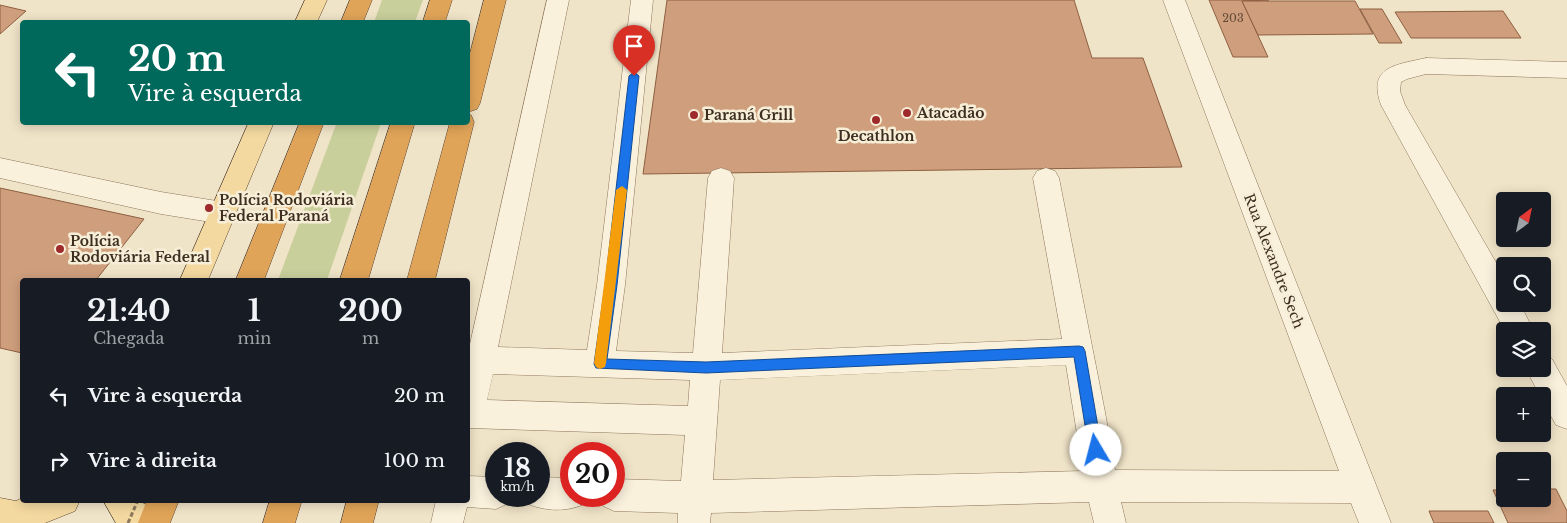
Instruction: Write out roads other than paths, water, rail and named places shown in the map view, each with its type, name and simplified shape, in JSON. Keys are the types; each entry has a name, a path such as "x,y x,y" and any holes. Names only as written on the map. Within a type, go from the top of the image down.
{"highway":[{"path":"353,20 361,0"},
{"path":"435,20 441,0"},
{"path":"470,96 495,0"},
{"path":"251,278 311,125"},
{"path":"355,278 402,125"},
{"path":"422,278 461,125"},
{"path":"154,523 162,503"},
{"path":"279,523 285,503"},
{"path":"357,523 362,503"}],"main road":[{"path":"307,20 316,0"},
{"path":"195,278 261,125"},
{"path":"0,514 16,517 56,503"},
{"path":"121,503 125,510 144,523"}],"street":[{"path":"470,408 558,0"},
{"path":"600,364 611,285 642,0"},
{"name":"Rua Alexandre Sech","path":"1174,0 1375,523"},
{"path":"1515,322 1393,104 1388,91 1390,78 1400,72 1426,66 1567,70"},
{"path":"0,168 161,203 223,213"},
{"path":"694,516 721,178"},
{"path":"1046,178 1090,412 1101,486 1110,523"},
{"path":"480,360 706,368 1079,351"},
{"path":"1546,377 1567,415"},
{"path":"470,417 702,421"},
{"path":"625,498 694,516 1101,486 1361,487"},
{"path":"470,492 485,493"},
{"path":"447,523 451,503"}],"place":[{"name":"Atacadão","path":"907,113"},
{"name":"Paraná Grill","path":"694,115"},
{"name":"Decathlon","path":"876,120"},
{"name":"Polícia Rodoviária Federal Paraná","path":"209,208"},
{"name":"Polícia Rodoviária Federal","path":"60,249"}]}
